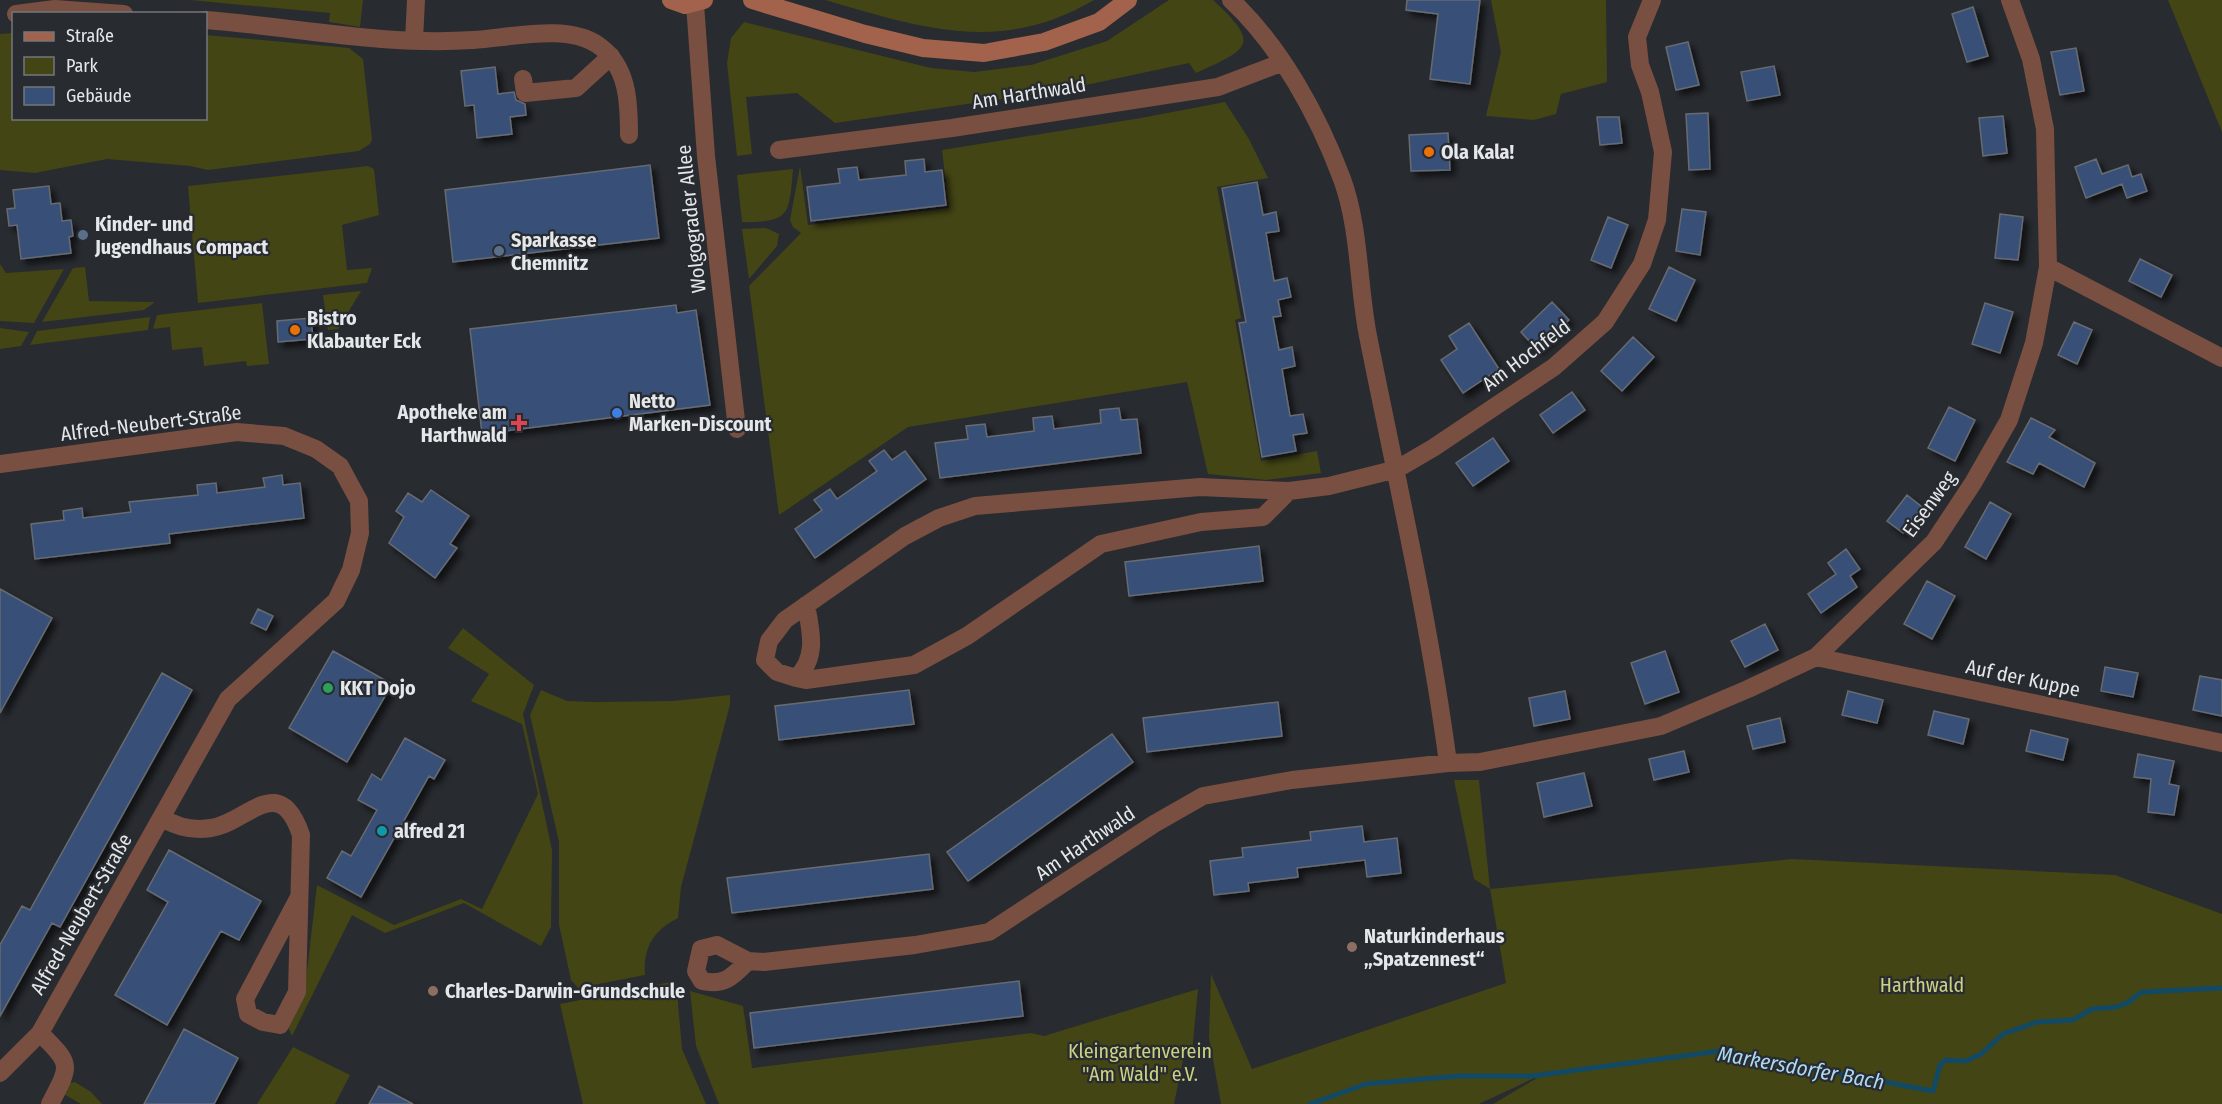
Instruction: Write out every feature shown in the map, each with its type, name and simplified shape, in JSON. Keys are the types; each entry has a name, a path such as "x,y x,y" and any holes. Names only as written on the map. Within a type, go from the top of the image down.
{"main road":[{"name":"Wolgograder Allee","path":"671,0 685,5 699,2"},
{"path":"752,0 865,34 923,48 984,53 1044,42 1099,22 1128,0"}],"street":[{"path":"414,40 416,0"},
{"path":"1231,0 1254,21 1281,63 1312,115 1343,182 1367,333 1396,469 1448,763"},
{"name":"Am Hochfeld","path":"1396,469 1433,448 1554,367 1605,322 1642,264 1657,220 1663,152 1650,92 1640,65 1637,38 1652,0"},
{"name":"Eisenweg","path":"1480,762 1661,726 1816,657 1934,542 1973,483 2008,420 2034,343 2048,267 2045,129 2031,59 2010,0"},
{"name":"Wolgograder Allee","path":"699,2 706,156 737,429"},
{"path":"31,12 55,9 96,12"},
{"path":"207,20 369,38 470,40 562,33 584,37 611,56 623,76 627,94 629,135"},
{"path":"523,79 525,93 576,88 611,56"},
{"name":"Am Harthwald","path":"779,150 973,125 1218,87 1281,63"},
{"path":"2048,267 2222,358"},
{"name":"Alfred-Neubert-Straße","path":"0,464 237,432 284,436 316,449 340,466 359,501 360,533 351,570 336,601 228,699 40,1033 0,1073"},
{"path":"1289,491 1263,517 1201,522 1101,544 968,636 914,665 806,680 777,672 765,660 769,641 785,620 905,536 939,518 975,506 1200,487 1289,491 1329,486 1396,469"},
{"path":"796,678 803,671 812,647 806,605"},
{"name":"Auf der Kuppe","path":"1816,657 2222,743"},
{"name":"Am Harthwald","path":"748,961 764,962 915,945 989,932 1154,824 1203,796 1292,780 1448,763 1480,762"},
{"path":"162,818 180,827 213,828 267,804 284,807 296,818 302,835 297,992 280,1025 263,1022 248,1014 245,999 299,897"},
{"path":"40,1033 64,1057 66,1074 50,1104"}],"green space":[{"path":"190,0 363,0 360,27 329,22 330,13"},
{"path":"825,0 1094,0 1059,17 1026,27 993,32 928,27"},
{"path":"1169,0 1213,0 1238,27 1243,36 1243,44 1228,58 1196,73 1189,63 1058,91 835,123 797,93 746,97 752,154 737,156 727,63 731,38 744,22 931,68 974,72 1031,65 1107,41"},
{"path":"1491,0 1606,0 1607,82 1561,94 1556,114 1534,120 1486,116 1501,52"},
{"path":"2168,0 2222,0 2222,132"},
{"path":"12,33 12,120 207,120 207,35 349,48 363,59 372,139 370,144 359,151 208,170 190,166 107,159 35,173 0,170 0,34"},
{"path":"1225,102 1249,139 1268,178 1217,187 1241,318 1235,320 1261,461 1317,451 1321,473 1266,480 1208,474 1187,382 908,427 779,515 749,286 801,233 793,227 790,220 800,166 808,225 949,208 942,150"},
{"path":"368,166 374,169 379,215 342,225 347,270 372,268 367,283 198,303 188,186"},
{"path":"793,169 790,197 784,213 770,220 742,222 737,175"},
{"path":"766,228 779,234 777,246 749,279 742,229"},
{"path":"0,264 6,273 64,269 34,323 0,321"},
{"path":"85,267 89,301 155,302 144,310 42,322 73,268"},
{"path":"361,291 338,329 328,330 323,295"},
{"path":"262,303 269,364 247,366 246,361 204,366 202,347 172,350 170,327 153,329 157,315"},
{"path":"150,317 148,330 30,345 37,331"},
{"path":"0,328 29,332 21,346 0,349"},
{"path":"463,628 534,685 523,714 552,850 551,927 541,946 464,903 385,933 352,915 292,1036 288,1027 304,997 317,885 394,925 461,899 482,909 538,794 522,724 471,701 489,674 448,648"},
{"path":"541,690 567,701 595,702 673,701 730,695 730,705 681,887 678,918 662,928 652,940 646,956 645,975 578,988 571,980 559,925 559,842 530,715"},
{"path":"1454,780 1479,780 1490,889 1474,879"},
{"name":"Harthwald","path":"1792,859 2115,875 2222,914 2222,1104 1493,1104 1547,1072 1479,1104 1221,1104 1209,1037 1211,974 1252,1069 1506,983 1490,889"},
{"path":"676,981 682,1049 706,1104 583,1104 560,1004"},
{"name":"Kleingartenverein \"Am Wald\" e.V.","path":"1198,989 1192,1052 1184,1055 1174,1104 719,1104 696,1046 690,991 743,1006 752,1068 1031,1033 1044,1036"},
{"path":"293,1047 350,1075 335,1104 257,1104"},
{"path":"75,1082 91,1092 102,1104 81,1104 60,1092 66,1084"}],"building":[{"path":"1407,0 1480,0 1470,84 1430,79 1438,14 1406,10"},
{"path":"1973,7 1988,56 1967,62 1952,14"},
{"path":"1688,42 1699,85 1676,90 1666,47"},
{"path":"2076,48 2084,91 2060,95 2051,52"},
{"path":"1774,66 1780,95 1747,101 1741,72"},
{"path":"495,67 498,94 514,92 516,100 525,104 526,115 510,117 512,134 477,138 474,105 465,106 461,71"},
{"path":"1708,113 1710,169 1689,170 1686,114"},
{"path":"2003,116 2007,153 1983,156 1979,118"},
{"path":"1597,117 1619,117 1622,143 1600,145"},
{"name":"Ola Kala!","path":"1448,133 1450,170 1411,171 1409,135"},
{"path":"924,159 925,172 942,170 946,205 811,221 807,187 840,183 838,169 857,167 859,180 906,175 905,161"},
{"path":"2096,159 2102,174 2128,165 2132,177 2141,174 2147,191 2127,198 2122,184 2086,198 2075,167"},
{"path":"650,165 659,238 453,262 445,190"},
{"path":"1257,182 1263,215 1276,212 1279,231 1266,233 1274,281 1287,278 1291,297 1278,300 1281,316 1273,317 1279,350 1292,347 1295,366 1282,369 1290,416 1303,414 1307,433 1293,435 1296,451 1262,457 1239,323 1246,322 1222,188"},
{"path":"49,186 51,204 60,203 62,221 71,220 73,236 69,237 71,253 21,259 17,225 9,226 7,209 15,208 13,190"},
{"path":"1682,209 1706,212 1700,255 1676,251"},
{"path":"2000,214 2023,217 2018,260 1995,258"},
{"path":"1608,217 1628,225 1611,268 1591,260"},
{"path":"2140,259 2172,275 2161,297 2129,281"},
{"path":"1669,267 1695,280 1676,321 1649,309"},
{"path":"1552,302 1569,320 1537,350 1521,332"},
{"path":"1985,303 2013,312 2000,353 1972,344"},
{"path":"676,305 677,313 696,310 710,405 482,434 470,329"},
{"name":"Bistro Klabauter Eck","path":"311,318 313,339 278,342 277,321"},
{"path":"2074,322 2092,330 2077,364 2058,355"},
{"path":"1469,323 1499,369 1463,393 1441,360 1457,349 1449,336"},
{"path":"1633,337 1654,357 1622,391 1601,371"},
{"path":"1572,392 1585,410 1553,433 1540,415"},
{"path":"1949,407 1975,420 1955,461 1928,448"},
{"path":"1119,408 1121,420 1137,419 1141,453 940,478 935,443 968,439 966,426 985,424 987,437 1034,431 1033,418 1052,416 1054,429 1101,423 1100,410"},
{"path":"2031,418 2055,430 2049,437 2095,463 2084,487 2039,463 2033,474 2007,462"},
{"path":"1493,438 1509,461 1473,486 1456,463"},
{"path":"884,450 892,460 905,451 926,479 815,558 795,529 822,510 814,500 830,489 837,499 877,471 869,461"},
{"path":"282,475 283,485 300,483 304,518 169,534 170,543 35,559 31,524 64,520 63,511 82,508 83,518 131,512 129,502 198,495 197,485 216,483 217,493 265,487 263,478"},
{"path":"431,490 469,516 450,544 457,548 435,578 389,543 404,517 396,511 408,493 422,502"},
{"path":"1907,495 1922,507 1903,533 1887,521"},
{"path":"1990,502 2011,514 1986,559 1965,547"},
{"path":"1259,546 1263,581 1129,596 1125,562"},
{"path":"1846,549 1860,569 1850,576 1857,587 1821,613 1808,594 1836,574 1828,563"},
{"path":"1927,581 1955,596 1932,639 1904,624"},
{"path":"0,589 52,618 0,713"},
{"path":"258,609 273,616 266,630 251,623"},
{"path":"1765,624 1778,650 1745,667 1731,641"},
{"path":"333,651 392,684 347,762 289,728"},
{"path":"1665,651 1679,692 1645,704 1631,663"},
{"path":"2105,667 2138,673 2133,697 2101,691"},
{"path":"162,673 192,690 60,927 52,923 0,1016 0,945 22,906 30,910"},
{"path":"2200,676 2222,680 2222,716 2193,710"},
{"path":"909,690 914,724 779,740 775,706"},
{"path":"1565,691 1570,719 1534,726 1529,698"},
{"path":"1848,691 1883,700 1877,723 1842,715"},
{"path":"1278,702 1282,736 1147,752 1143,718"},
{"path":"1934,711 1969,719 1963,744 1928,735"},
{"path":"1780,718 1785,742 1753,749 1747,726"},
{"path":"2031,730 2068,739 2063,760 2026,751"},
{"path":"1112,734 1133,762 968,881 947,852"},
{"name":"alfred 21","path":"405,738 445,760 434,779 429,776 361,897 327,878 342,851 351,856 377,810 358,800 372,774 381,780"},
{"path":"1684,751 1689,772 1654,780 1649,759"},
{"path":"2138,754 2174,761 2169,784 2179,786 2174,815 2148,812 2151,779 2134,777"},
{"path":"1584,773 1592,806 1544,817 1537,783"},
{"path":"1362,826 1364,842 1397,838 1401,873 1367,877 1365,860 1297,868 1298,877 1248,883 1249,891 1214,895 1210,861 1243,857 1242,848 1311,840 1310,832"},
{"path":"169,850 261,901 239,940 221,931 167,1025 115,995 168,902 147,890"},
{"path":"929,854 933,889 732,913 727,878"},
{"path":"1019,981 1023,1016 754,1048 750,1013"},
{"path":"184,1029 238,1058 214,1104 144,1104"},
{"path":"379,1086 413,1104 369,1104"}],"waterway":[{"name":"Markersdorfer Bach","path":"1310,1104 1366,1084 1458,1076 1532,1076 1720,1051 1933,1091 1940,1065 1946,1060 1966,1061 1981,1054 2003,1034 2037,1022 2073,1020 2092,1009 2116,1007 2127,1003 2142,992 2222,988"}],"place":[{"name":"Ola Kala!","path":"1429,152"},
{"name":"Kinder- und Jugendhaus Compact","path":"83,235"},
{"name":"Sparkasse Chemnitz","path":"499,251"},
{"name":"Bistro Klabauter Eck","path":"295,330"},
{"name":"Netto Marken-Discount","path":"617,413"},
{"name":"Apotheke am Harthwald","path":"519,423"},
{"name":"KKT Dojo","path":"328,688"},
{"name":"alfred 21","path":"382,831"},
{"name":"Naturkinderhaus „Spatzennest“","path":"1352,947"},
{"name":"Charles-Darwin-Grundschule","path":"433,991"}]}
